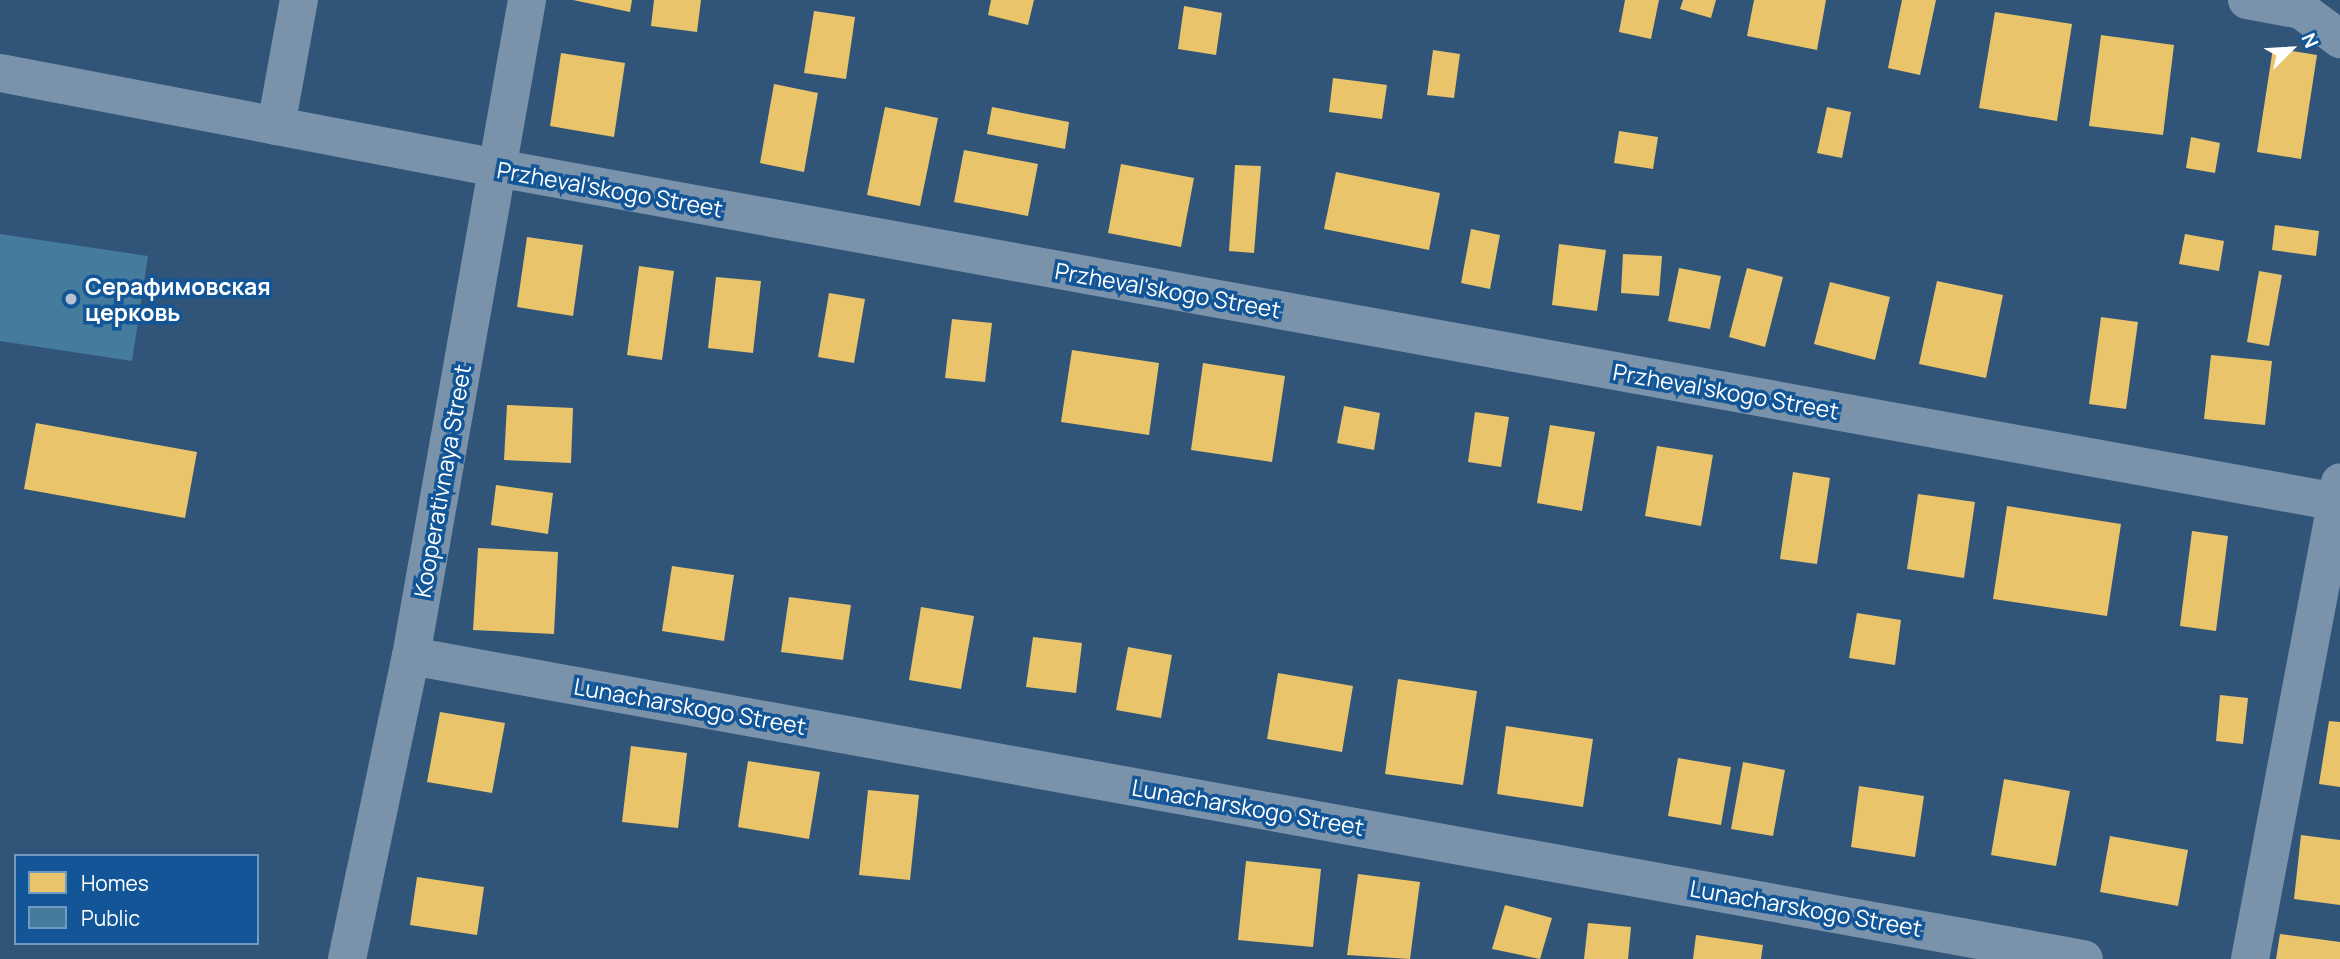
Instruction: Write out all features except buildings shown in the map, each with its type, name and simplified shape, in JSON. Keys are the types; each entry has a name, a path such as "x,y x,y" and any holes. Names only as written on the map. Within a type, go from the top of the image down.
{"street":[{"path":"276,126 299,0"},
{"name":"Kooperativnaya Street","path":"347,959 411,656 527,0"},
{"path":"2247,0 2301,10 2340,39"},
{"name":"Przheval'skogo Street","path":"0,73 497,168 2339,492"},
{"path":"2250,959 2339,492"},
{"name":"Lunacharskogo Street","path":"411,656 2084,959"}],"place":[{"name":"Серафимовская церковь","path":"71,299"}]}
